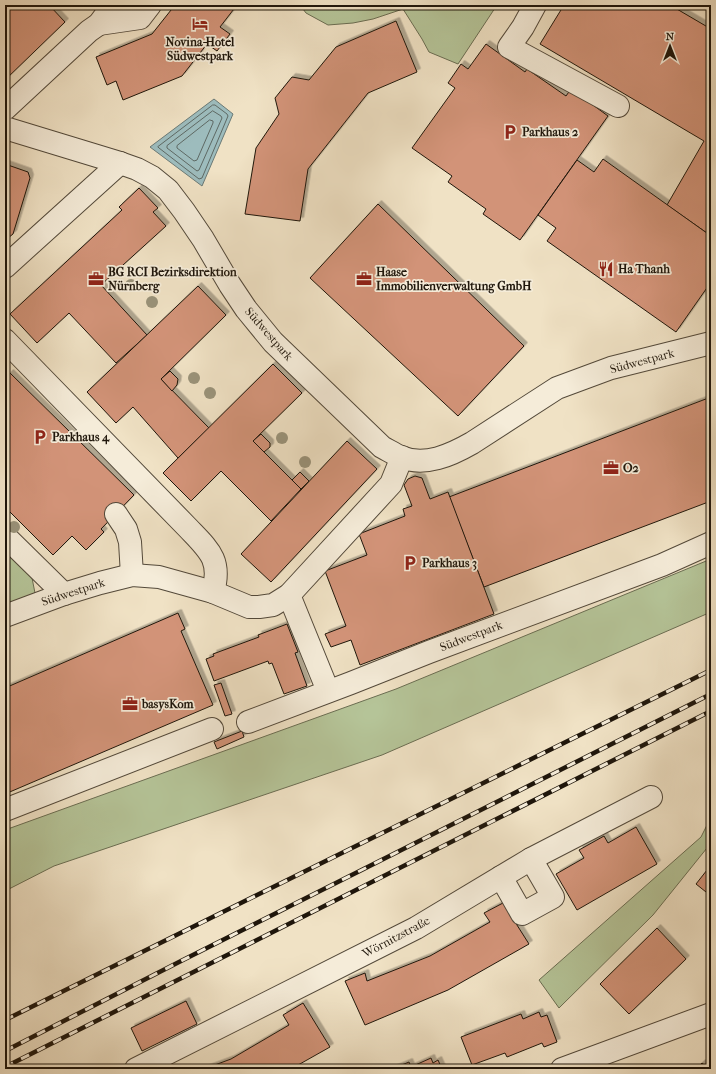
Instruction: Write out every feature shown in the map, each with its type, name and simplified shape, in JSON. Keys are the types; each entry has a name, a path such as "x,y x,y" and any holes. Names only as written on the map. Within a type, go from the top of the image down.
{"street":[{"path":"5,109 89,31 99,24 113,5"},
{"path":"99,24 140,18 150,5"},
{"path":"535,5 523,28 507,50 618,106"},
{"name":"Südwestpark","path":"5,128 138,169 152,177 168,190 203,239 246,309 273,342 382,447 402,458 419,461 440,458 472,443 557,388 611,368 711,343"},
{"path":"5,268 120,163"},
{"path":"5,340 209,551 216,569 216,581 213,592"},
{"name":"Südwestpark","path":"5,616 100,582 132,575 159,577 213,592 249,607 273,605 289,596 391,484 402,458"},
{"path":"116,514 126,529 130,542 132,575"},
{"path":"5,536 64,594"},
{"name":"Südwestpark","path":"248,722 480,632 662,565 711,543"},
{"path":"289,596 328,691"},
{"path":"5,810 212,729"},
{"name":"Wörnitzstraße","path":"136,1069 416,928 531,859 651,797"},
{"path":"501,877 522,914 553,897 531,859"},
{"path":"562,1069 711,1014"}],"green space":[{"path":"300,5 497,5 458,64 429,52 403,9 373,19 353,23 328,25 306,13"},
{"path":"5,551 31,573 35,593 5,605"},
{"path":"711,559 711,612 382,755 54,866 5,891 5,830 396,689"},
{"path":"711,817 711,843 653,915 559,1008 539,980 701,837"}],"water":[{"path":"214,99 233,114 202,186 150,147"}],"building":[{"path":"5,5 49,5 65,22 5,80"},
{"path":"175,5 237,5 220,27 230,34 217,51 207,44 182,76 123,100 116,81 107,85 96,57 152,34"},
{"path":"564,5 670,5 711,29 711,226 707,233 667,205 704,141 540,44"},
{"path":"396,21 417,72 368,93 308,169 300,221 245,214 256,148 279,114 275,98 292,77 309,80 336,47"},
{"name":"Parkhaus 2","path":"486,44 525,72 527,69 566,96 571,89 608,116 520,240 483,214 486,209 448,182 452,176 412,148 455,88 448,83 461,64 468,69"},
{"path":"603,159 711,236 711,282 676,332 547,241 556,228 538,215 577,160 594,172"},
{"path":"5,164 28,172 30,178 13,234 8,238 5,237"},
{"path":"139,188 158,208 153,212 166,226 101,285 147,335 116,363 69,313 37,343 10,314 122,210 119,207"},
{"path":"378,204 524,346 458,416 310,278"},
{"path":"198,286 226,315 161,379 209,428 178,458 133,407 116,423 87,392"},
{"path":"273,364 302,393 253,441 301,489 271,521 221,471 191,501 163,473"},
{"path":"170,371 178,379 177,385 172,391 161,379"},
{"name":"Parkhaus 4","path":"10,373 134,495 101,529 104,532 86,550 72,536 53,555 5,507 5,378"},
{"path":"711,397 711,501 484,587 449,497"},
{"path":"261,434 270,443 270,447 264,452 253,441"},
{"path":"347,441 377,469 271,582 241,554"},
{"path":"300,472 309,481 301,489 292,480"},
{"name":"Parkhaus 3","path":"415,476 422,478 430,499 448,492 494,614 360,665 351,640 331,647 325,634 346,626 325,571 367,555 359,534 405,516 403,509 412,506 404,485 408,479"},
{"path":"178,613 185,629 181,631 213,705 5,794 5,688"},
{"path":"287,624 298,652 295,653 307,686 284,694 272,663 269,664 268,661 214,681 206,659 214,656 213,654 259,637 258,635"},
{"path":"221,683 232,714 225,716 214,685"},
{"path":"242,731 244,737 217,749 214,742"},
{"path":"636,827 657,864 577,910 556,874 584,858 579,850 604,836 608,843"},
{"path":"711,865 711,889 709,888 706,892 696,884"},
{"path":"503,903 529,944 448,990 365,1025 345,981 365,973 367,981 430,956 490,922 484,913"},
{"path":"657,928 686,959 629,1014 600,984"},
{"path":"186,1001 197,1024 142,1051 131,1028"},
{"path":"303,1003 330,1047 291,1069 204,1069 231,1059 289,1025 283,1015"},
{"path":"539,1012 541,1017 547,1015 557,1042 544,1047 542,1043 507,1057 505,1053 472,1065 461,1037 521,1014 523,1019"},
{"path":"431,1058 433,1063 438,1060 442,1069 392,1069 409,1062 411,1067"},
{"path":"702,1063 709,1069 696,1069"}],"railway":[{"path":"5,1020 711,670"},
{"path":"5,1051 711,694"},
{"path":"5,1067 711,711"}],"place":[{"name":"Novina-Hotel Südwestpark","path":"200,24"},
{"name":"Parkhaus 2","path":"510,132"},
{"name":"Ha Thanh","path":"606,269"},
{"name":"BG RCI Bezirksdirektion Nürnberg","path":"96,279"},
{"name":"Haase Immobilienverwaltung GmbH","path":"364,279"},
{"name":"Parkhaus 4","path":"40,437"},
{"name":"O2","path":"611,468"},
{"name":"Parkhaus 3","path":"410,563"},
{"name":"basysKom","path":"130,704"}]}
